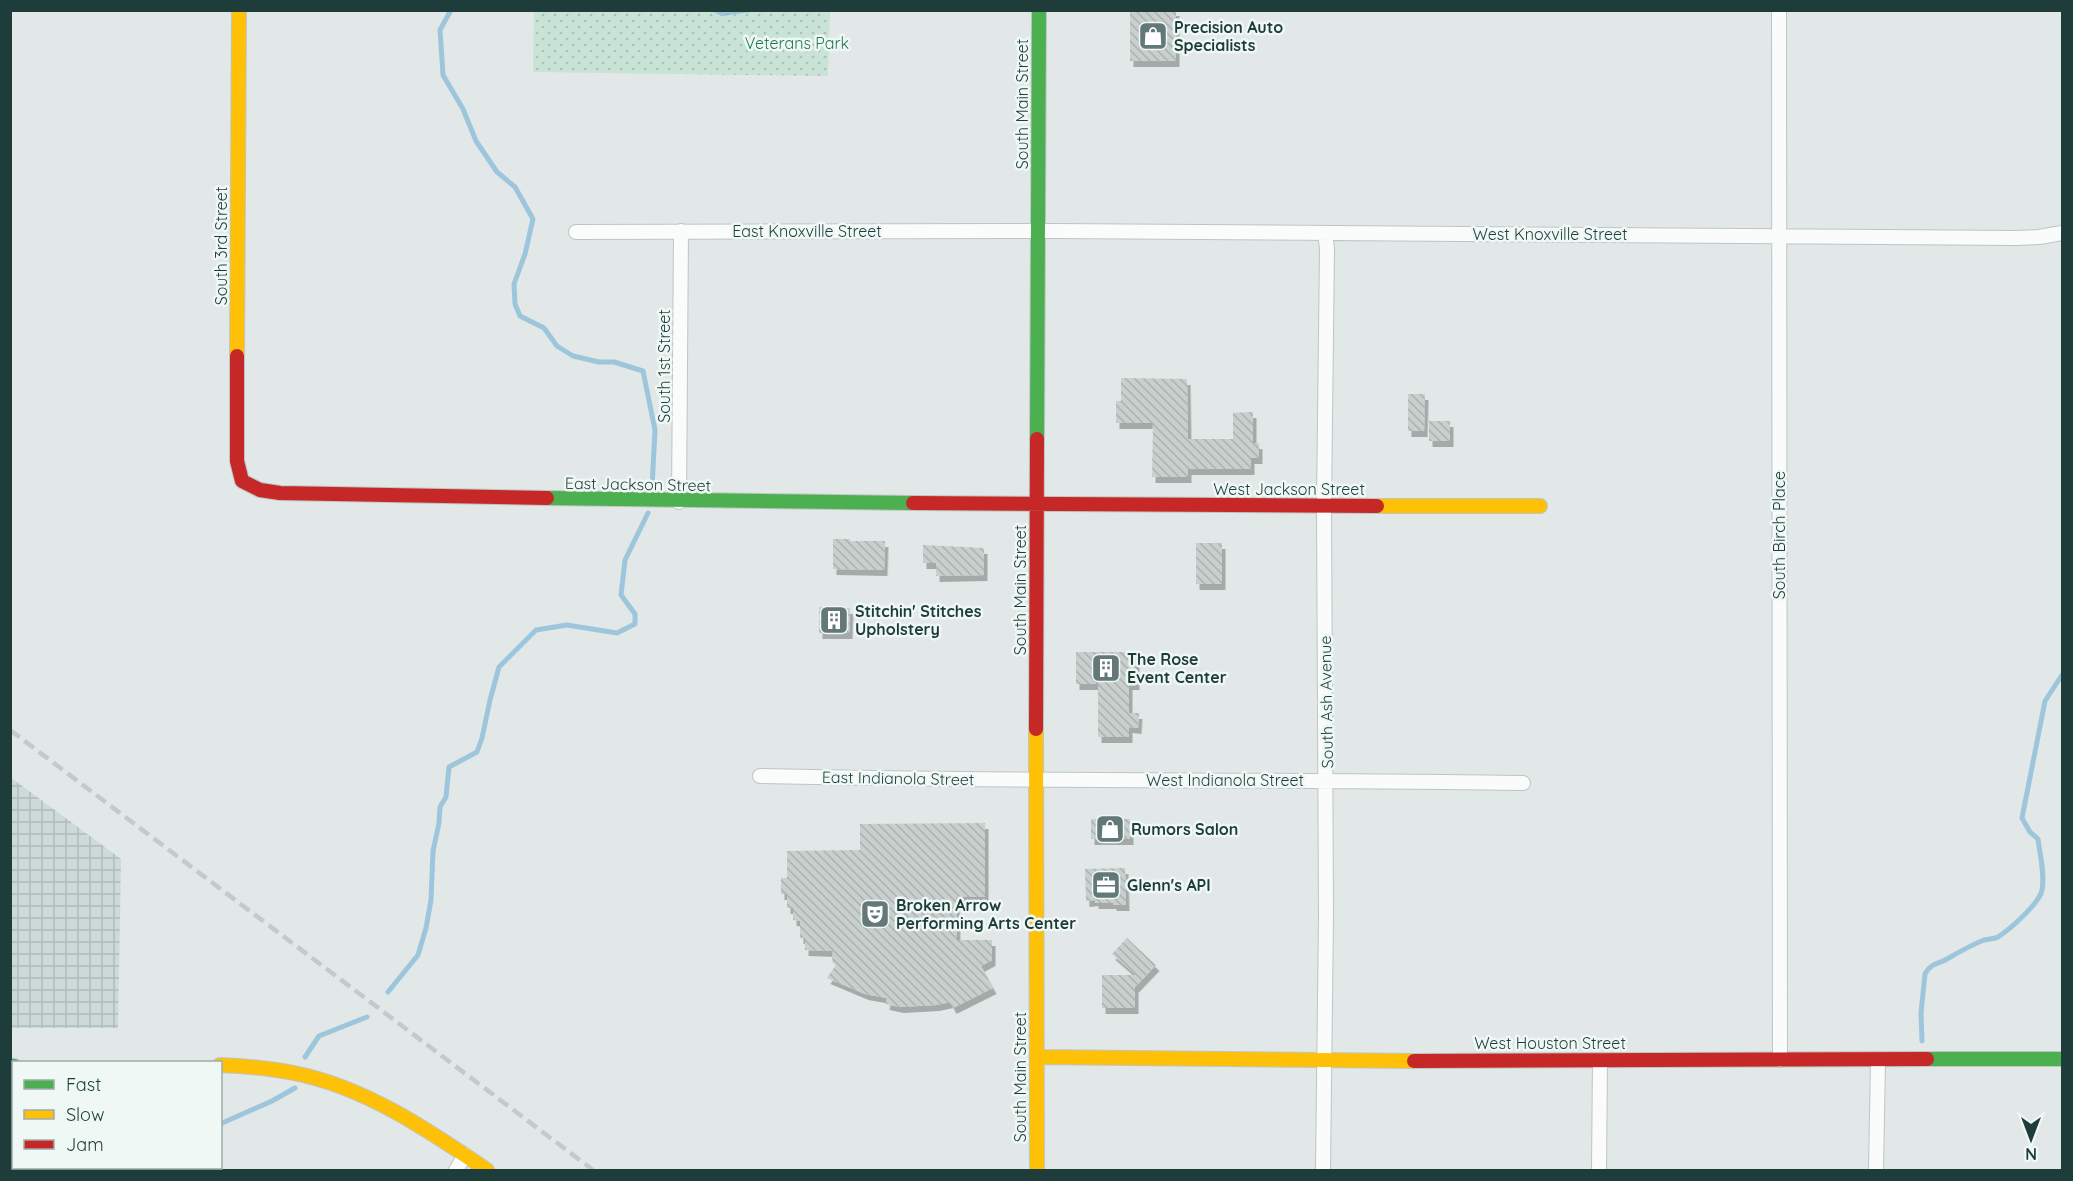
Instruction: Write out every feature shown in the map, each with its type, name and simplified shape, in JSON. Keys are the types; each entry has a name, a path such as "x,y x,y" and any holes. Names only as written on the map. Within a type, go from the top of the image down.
{"street":[{"name":"South 3rd Street","path":"239,10 237,461 242,481"},
{"name":"South Main Street","path":"1037,1170 1039,10"},
{"name":"South Birch Place","path":"1779,10 1780,1060"},
{"name":"South 1st Street","path":"679,502 681,231"},
{"name":"East Knoxville Street","path":"576,232 1038,231"},
{"name":"West Knoxville Street","path":"1038,231 2017,238 2062,233"},
{"name":"South Ash Avenue","path":"1323,1170 1327,780 1324,506 1327,248 1325,233"},
{"name":"East Jackson Street","path":"242,481 260,490 280,493 679,502 1037,504"},
{"name":"West Jackson Street","path":"1037,504 1540,506"},
{"name":"East Indianola Street","path":"760,776 1036,781"},
{"name":"West Indianola Street","path":"1036,781 1327,780 1523,783"},
{"name":"West Houston Street","path":"1037,1057 1324,1061 2062,1059"},
{"path":"1599,1170 1600,1060"},
{"path":"1876,1170 1878,1060"},
{"path":"222,1065 277,1068 329,1081 357,1092 401,1115 487,1170"},
{"path":"456,1170 465,1155"}],"shaded area":[{"path":"10,777 121,859 118,1028 11,1028"}],"green space":[{"name":"Veterans Park","path":"534,11 830,11 828,76 533,72"}],"water":[{"path":"759,10 721,16 712,11"}],"building":[{"name":"Precision Auto Specialists","path":"1130,10 1176,10 1176,61 1130,61"},
{"path":"1121,378 1187,379 1188,439 1233,439 1233,413 1253,412 1253,443 1259,443 1259,458 1251,458 1251,469 1188,469 1188,477 1152,477 1153,423 1116,423 1116,401 1121,401"},
{"path":"1408,394 1425,394 1424,431 1408,431"},
{"path":"1429,421 1450,421 1450,441 1429,441"},
{"path":"833,539 885,541 884,570 833,569"},
{"path":"1196,543 1222,543 1222,584 1196,584"},
{"path":"923,545 984,548 984,575 936,576 936,563 923,563"},
{"name":"Stitchin' Stitches Upholstery","path":"819,607 850,608 849,633 819,633"},
{"path":"1076,652 1136,652 1136,684 1129,684 1129,713 1139,713 1138,728 1129,727 1129,737 1098,737 1098,684 1076,684"},
{"name":"Rumors Salon","path":"1091,819 1130,819 1130,839 1091,839"},
{"name":"Broken Arrow Performing Arts Center","path":"985,823 985,897 956,897 957,940 992,940 992,960 981,966 993,988 953,1008 950,1002 900,1007 886,1004 887,998 865,994 827,978 836,965 832,962 833,951 805,950 805,938 800,938 800,921 793,920 793,908 787,908 787,894 781,894 781,878 787,878 787,851 860,850 860,824"},
{"name":"Glenn's API","path":"1125,868 1126,905 1095,903 1095,900 1086,901 1085,869"},
{"path":"1127,938 1156,965 1135,987 1135,1008 1102,1008 1102,975 1136,975 1112,954"}],"waterway":[{"path":"451,10 440,30 443,75 463,109 476,141 497,172 515,187 533,219 525,254 514,284 515,304 520,316 544,328 557,346 573,356 599,362 614,362 643,371 655,430 652,488"},
{"path":"388,992 418,955 431,900 433,851 440,807 446,797 449,767 477,752 499,667 536,630 567,625 617,633 635,624 635,614 621,595 625,560 648,513"},
{"path":"1922,1041 1921,1013 1927,970 1974,944 1998,937 2023,916 2036,902 2042,890 2042,864 2038,839 2030,832 2022,818 2045,701 2062,675"},
{"path":"305,1057 319,1036 367,1017"},
{"path":"222,1123 295,1088"}],"railway":[{"path":"10,730 593,1170"}],"traffic: fast":[{"path":"1037,439 1039,10"},
{"path":"547,498 913,503"},
{"path":"1927,1059 2062,1059"}],"traffic: slow":[{"path":"237,356 239,10"},
{"path":"1377,506 1540,506"},
{"path":"1036,729 1037,1170"},
{"path":"1037,1057 1414,1061"},
{"path":"222,1065 294,1073 346,1088 419,1125 487,1170"}],"traffic: jam":[{"path":"237,356 237,461 242,481 260,490 280,493 547,498"},
{"path":"1036,729 1037,439"},
{"path":"913,503 1377,506"},
{"path":"1414,1061 1927,1059"}],"place":[{"name":"Precision Auto Specialists","path":"1153,36"},
{"name":"Stitchin' Stitches Upholstery","path":"834,620"},
{"name":"The Rose Event Center","path":"1106,668"},
{"name":"Rumors Salon","path":"1110,829"},
{"name":"Glenn's API","path":"1106,885"},
{"name":"Broken Arrow Performing Arts Center","path":"875,914"}]}
